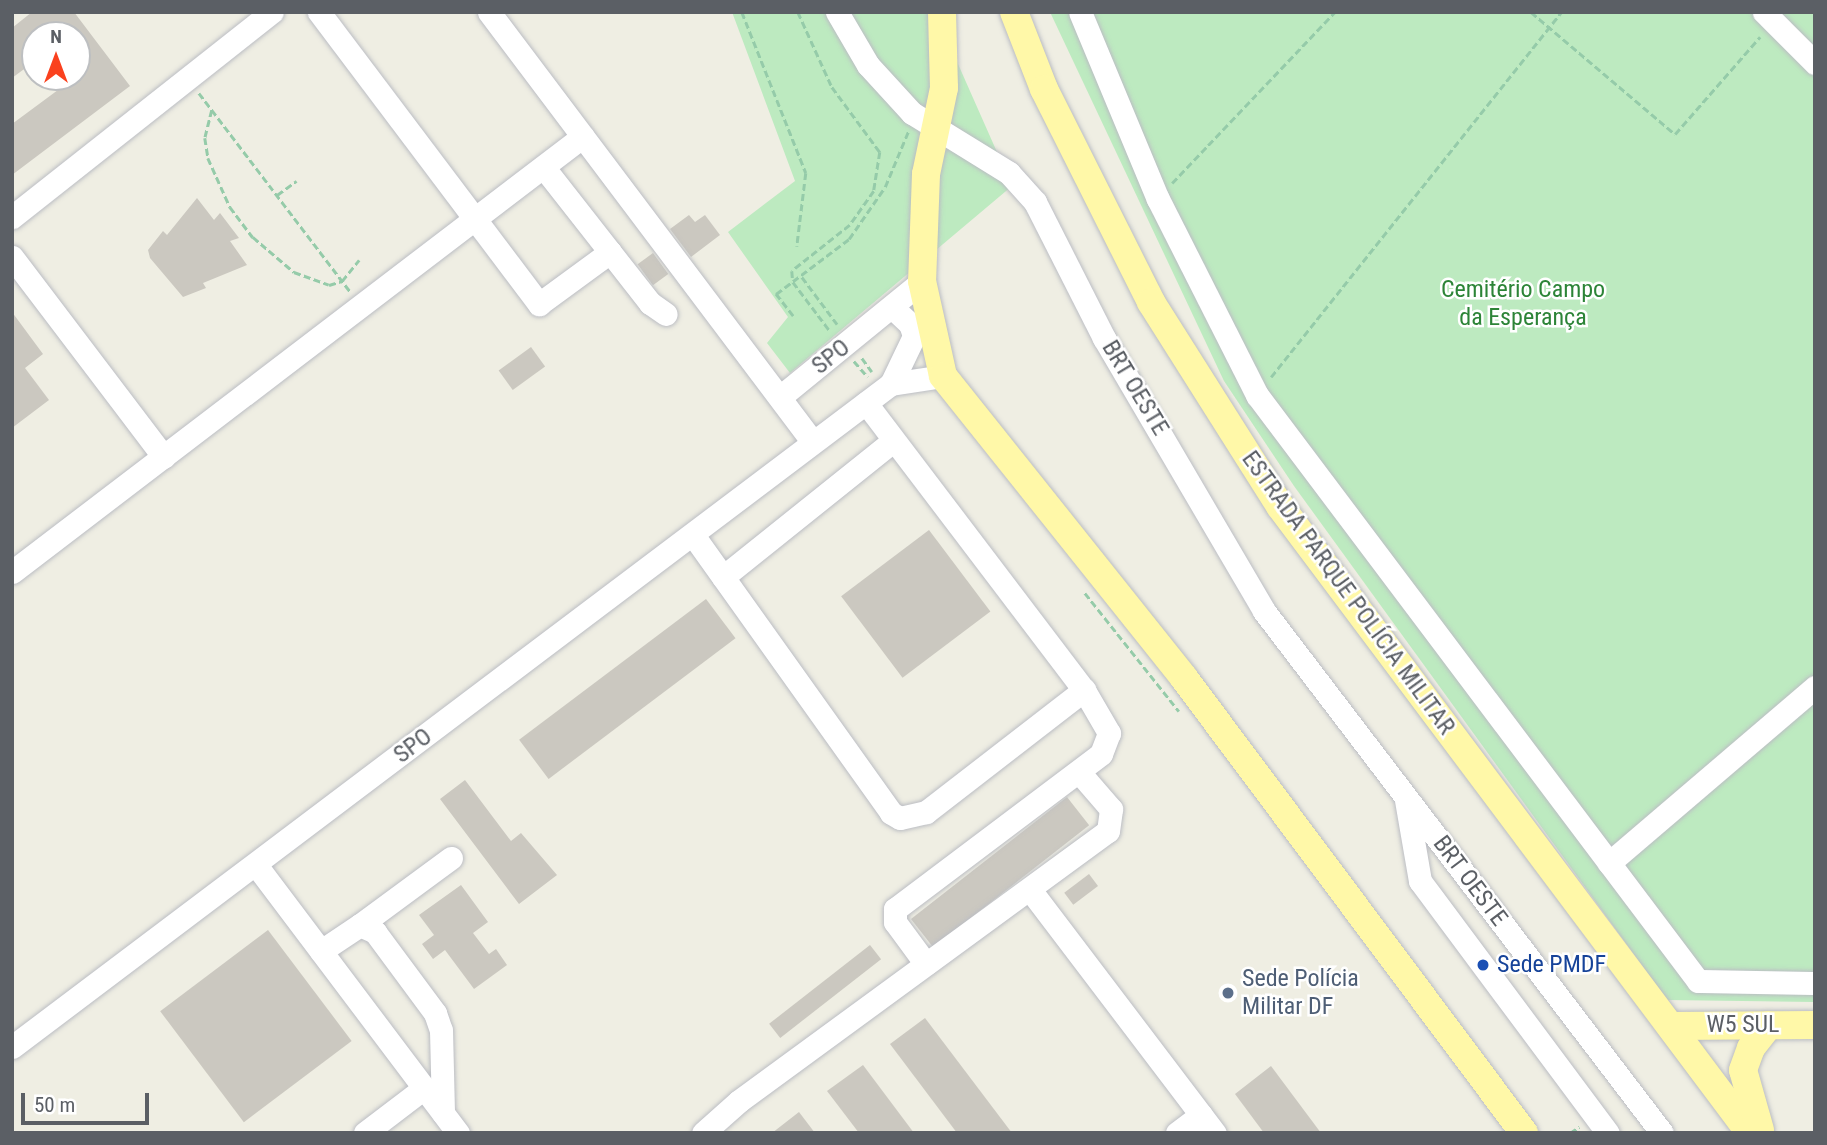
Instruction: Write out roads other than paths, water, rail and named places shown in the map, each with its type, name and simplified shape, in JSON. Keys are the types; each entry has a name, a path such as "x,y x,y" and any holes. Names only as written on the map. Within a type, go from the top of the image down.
{"main road":[{"path":"942,12 944,88 924,120 926,173 922,281 943,376 1184,678 1524,1133"},
{"name":"ESTRADA PARQUE POLÍCIA MILITAR","path":"1014,12 1044,89 1151,302 1272,495 1750,1133"},
{"path":"1761,1133 1743,1070 1751,1048 1769,1025"},
{"name":"W5 SUL","path":"1671,1026 1815,1025"}],"street":[{"path":"12,217 272,12"},
{"path":"319,12 539,304 610,252"},
{"path":"489,12 812,441"},
{"name":"BRT OESTE","path":"837,12 868,65 924,120 1009,173 1035,202 1104,338 1264,611 1662,1133"},
{"path":"1080,12 1158,198 1257,395 1698,981 1815,983"},
{"path":"1769,17 1815,63"},
{"path":"12,572 545,169 583,136"},
{"path":"545,169 650,303 666,314"},
{"path":"12,257 164,457"},
{"name":"SPO","path":"780,397 922,281"},
{"path":"891,384 914,336 910,324 892,307"},
{"name":"SPO","path":"12,1047 891,384 943,376"},
{"path":"866,403 1084,690 1110,737 1101,754 1079,772 895,909 895,922 926,964"},
{"path":"723,577 893,441"},
{"path":"693,535 891,813 900,818 926,812 1084,690"},
{"path":"1609,863 1815,687"},
{"path":"704,1133 739,1101 1031,891 1110,827 1111,809 1079,772"},
{"name":"BRT OESTE","path":"1406,797 1420,881 1608,1133"},
{"path":"321,951 451,858"},
{"path":"256,864 456,1132"},
{"path":"1031,891 1208,1124 1177,1133"},
{"path":"360,925 375,932 435,1013 440,1030 443,1112"},
{"path":"365,1133 424,1088"}],"place":[{"name":"Sede PMDF","path":"1483,965"},
{"name":"Sede Polícia Militar DF","path":"1228,993"}],"park label":[{"name":"Cemitério Campo da Esperança","path":"1523,304"}]}
